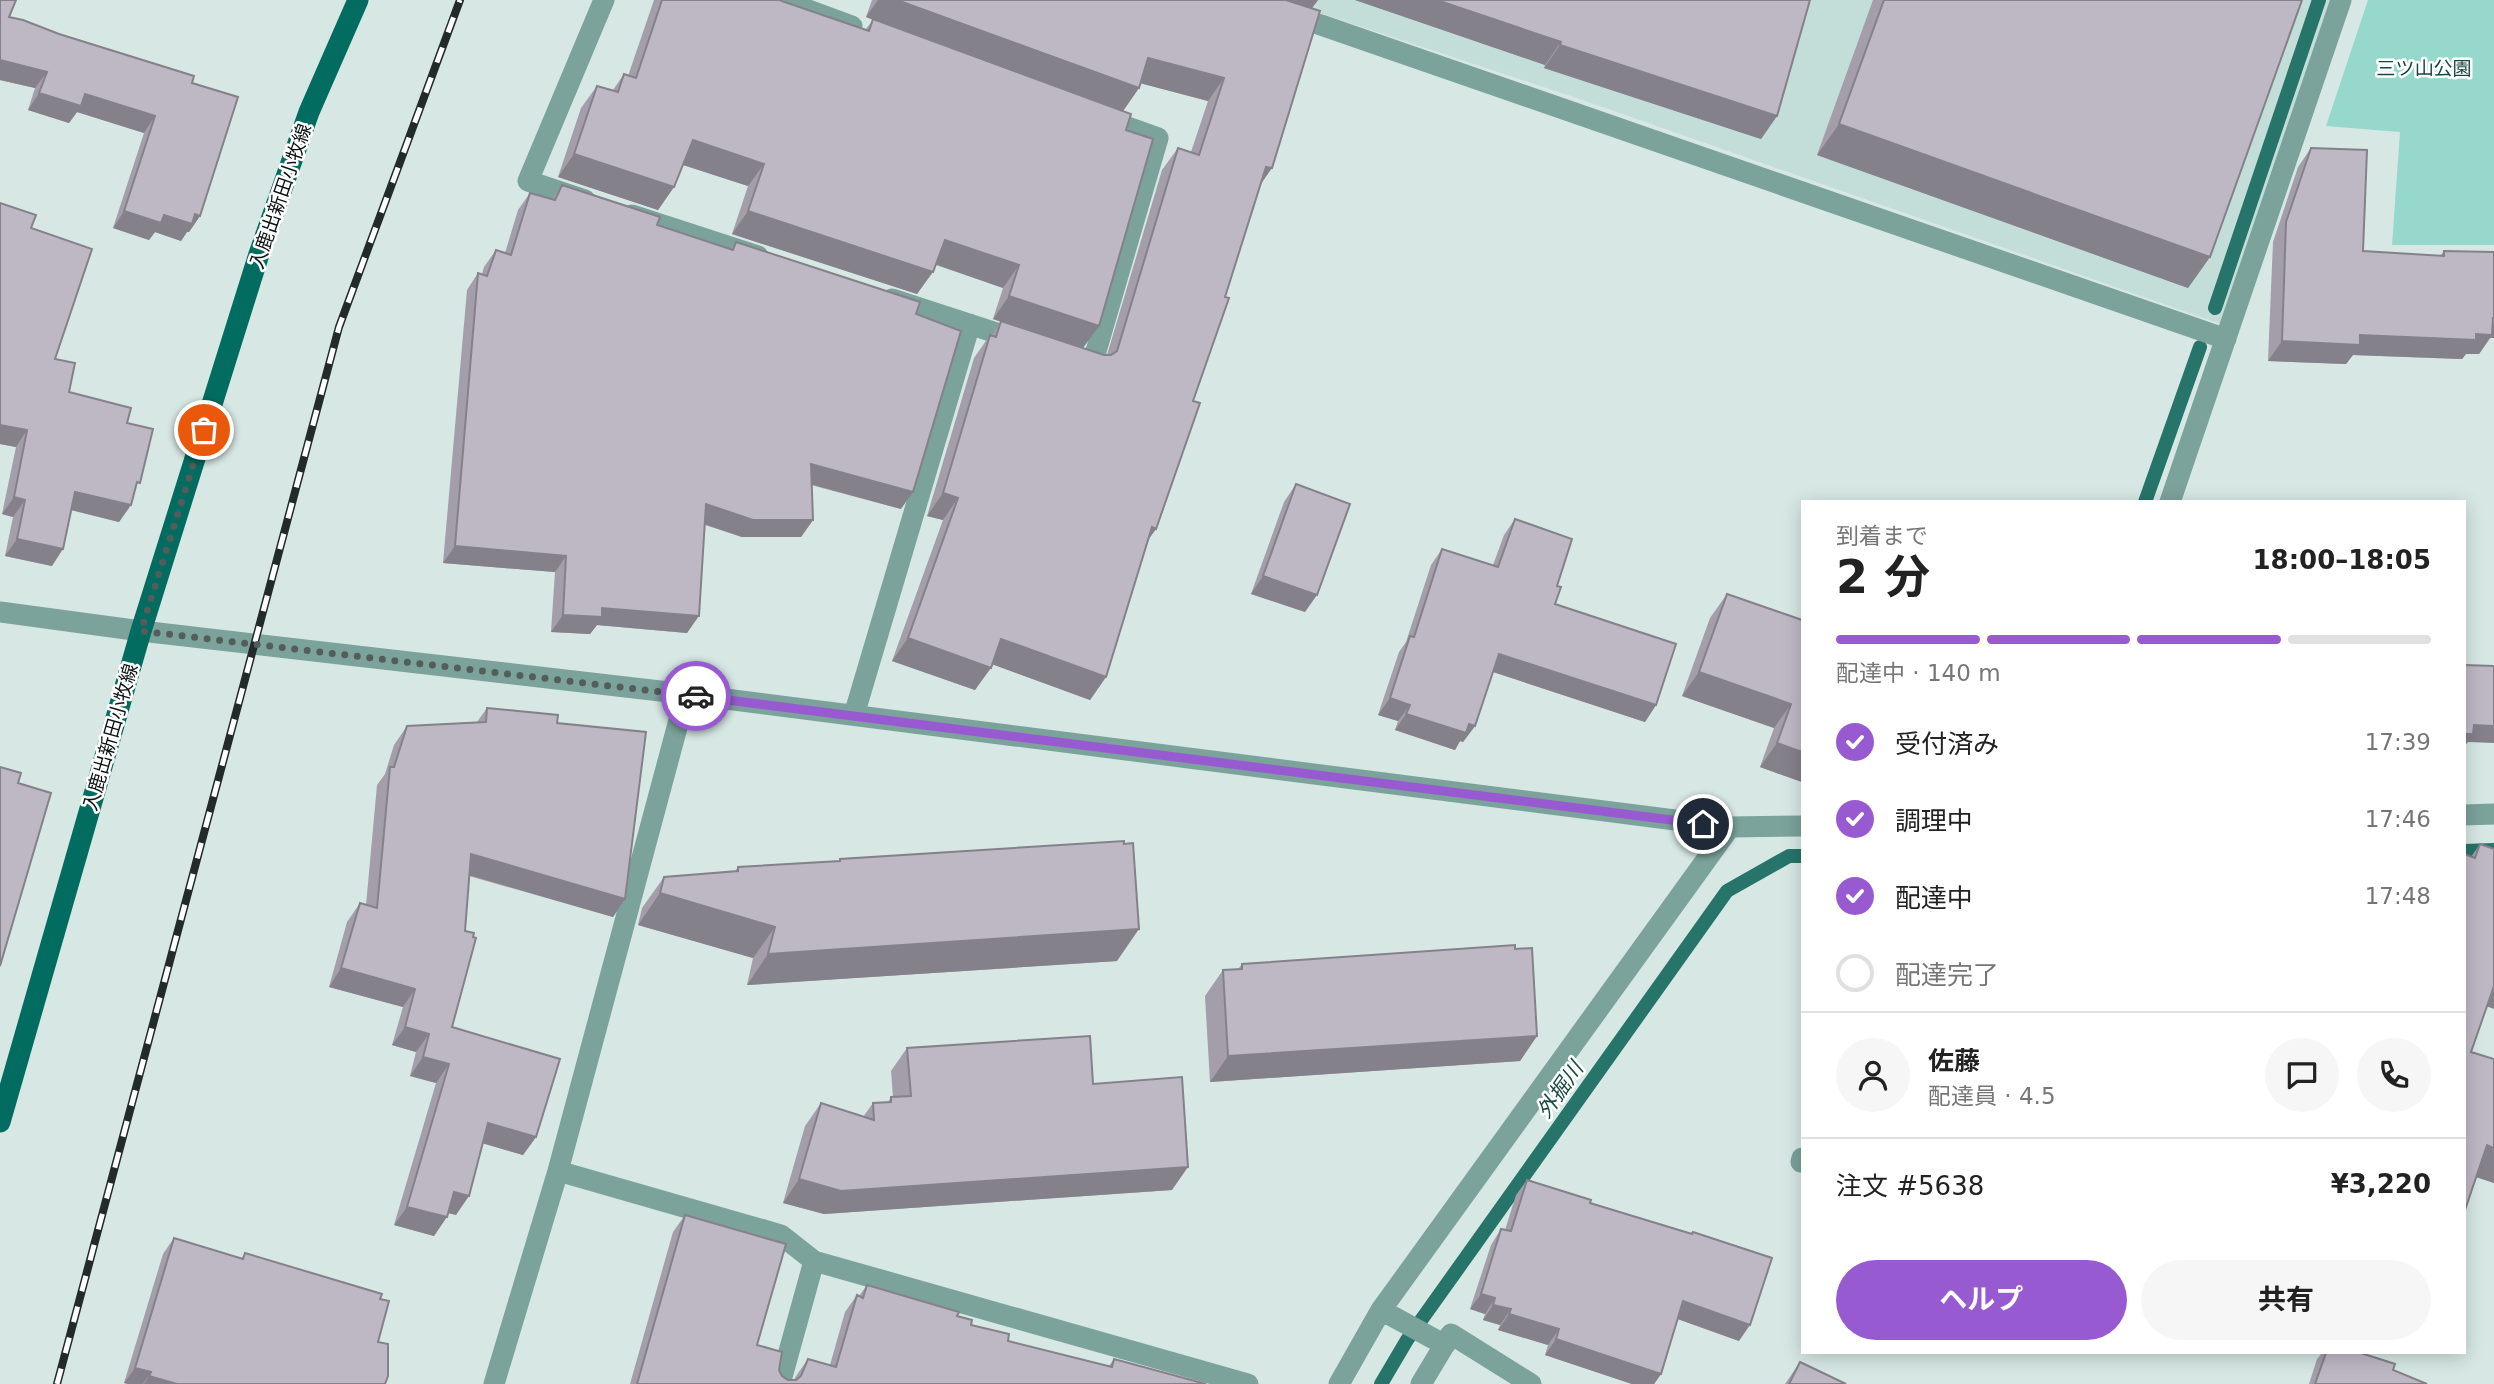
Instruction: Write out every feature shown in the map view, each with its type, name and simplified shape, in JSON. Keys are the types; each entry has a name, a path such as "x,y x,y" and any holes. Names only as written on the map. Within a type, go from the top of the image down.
{"main road":[{"name":"入鹿出新田小牧線","path":"0,1122 141,631 259,254 309,112 358,0"}],"street":[{"path":"604,0 527,181 775,261"},
{"path":"781,0 872,33"},
{"path":"1242,0 2226,339"},
{"path":"2171,500 2341,0"},
{"path":"879,295 1092,365 1158,138 1080,110"},
{"path":"854,715 970,324"},
{"path":"0,612 141,631 686,694 1730,827 1801,826"},
{"path":"494,1384 558,1171 686,694"},
{"path":"2466,814 2494,814"},
{"path":"1339,1384 1381,1310 1730,827"},
{"path":"558,1171 781,1235 814,1261 1248,1384"},
{"path":"779,1384 814,1261"},
{"path":"1381,1310 1445,1345"},
{"path":"1421,1384 1451,1334 1531,1384"}],"shaded area":[{"path":"1260,0 2331,0 2221,324 1577,98 1317,12"}],"green space":[{"name":"三ツ山公園","path":"2368,0 2494,0 2494,245 2392,245 2400,132 2326,126"}],"building":[{"path":"0,0 16,0 9,17 194,76 192,83 238,97 200,216 195,214 192,224 164,215 161,223 124,211 155,116 85,94 81,106 39,93 47,72 0,60"},
{"path":"662,0 779,0 869,31 873,19 1131,114 1126,130 1153,139 1099,326 1009,296 1019,265 945,240 933,272 748,211 764,164 693,140 674,187 574,154 597,86 618,92 624,74 636,78"},
{"path":"897,0 1286,0 1320,11 1272,168 1266,167 1225,297 1229,298 1193,401 1200,403 1156,529 1152,527 1106,677 1001,639 991,668 908,638 958,498 943,493 990,335 996,337 1001,321 1104,355 1117,351 1178,148 1199,155 1224,78 1148,58 1139,88"},
{"path":"1437,0 1810,0 1777,116 1560,45 1561,42"},
{"path":"1884,0 2302,0 2210,257 1839,124"},
{"path":"2311,148 2367,150 2363,251 2444,256 2444,251 2494,252 2492,335 2476,334 2476,340 2360,335 2360,345 2282,341 2286,222"},
{"path":"562,185 660,217 657,225 733,250 736,242 920,302 916,314 961,331 913,492 811,464 813,520 753,520 706,504 699,616 602,608 602,617 563,615 566,556 455,546 478,273 487,276 496,250 511,255 530,193 555,200"},
{"path":"0,203 36,215 31,228 92,249 55,359 75,363 69,392 131,408 127,423 153,429 140,483 137,482 131,505 75,492 63,549 17,539 25,500 14,497 27,430 0,425"},
{"path":"1296,484 1350,504 1317,595 1263,576"},
{"path":"1515,519 1572,539 1557,586 1561,587 1555,604 1676,644 1656,705 1499,654 1475,726 1469,724 1466,733 1406,714 1410,705 1390,698 1410,636 1414,637 1442,549 1498,567"},
{"path":"1727,594 1801,620 1801,752 1777,743 1791,704 1699,672"},
{"path":"2466,665 2494,666 2494,726 2474,725 2473,734 2466,734"},
{"path":"487,708 558,715 557,723 646,732 625,899 471,854 465,931 474,933 473,937 476,938 452,1027 560,1059 536,1137 488,1123 469,1196 454,1192 447,1217 407,1207 449,1064 423,1057 429,1034 405,1027 415,989 341,968 360,903 377,908 390,767 394,767 407,726 486,722"},
{"path":"0,767 21,773 18,783 51,793 0,966"},
{"path":"1124,841 1124,844 1133,843 1139,929 768,954 775,927 660,893 664,877 738,871 738,867"},
{"path":"2480,844 2494,849 2494,986 2471,1052 2494,1059 2494,1148 2487,1145 2466,1207 2466,855 2475,858"},
{"path":"1515,945 1515,949 1532,948 1537,1036 1228,1056 1223,970 1242,969 1242,964"},
{"path":"1090,1036 1093,1084 1182,1077 1188,1167 841,1191 799,1179 821,1103 874,1120 873,1103 891,1102 891,1097 911,1096 907,1048"},
{"path":"1527,1180 1591,1200 1590,1203 1772,1258 1750,1325 1683,1301 1661,1374 1556,1339 1559,1329 1509,1314 1511,1309 1493,1305 1495,1298 1481,1294 1501,1229 1511,1231"},
{"path":"685,1215 786,1244 757,1345 782,1352 779,1370 788,1380 796,1380 801,1376 808,1359 836,1367 857,1295 863,1298 867,1285 959,1312 957,1316 972,1320 971,1325 1009,1334 1008,1341 1112,1367 1114,1359 1206,1384 637,1384"},
{"path":"174,1238 243,1259 245,1253 382,1294 380,1299 389,1301 378,1342 388,1344 388,1376 385,1384 177,1384 149,1376 151,1372 135,1368"},
{"path":"2326,1354 2364,1354 2395,1364 2393,1370 2427,1384 2315,1384"},
{"path":"1800,1362 1846,1384 1789,1384"}],"waterway":[{"path":"2215,308 2319,0"},
{"path":"2146,500 2200,347"},
{"name":"外掘川","path":"2466,851 2494,850"},
{"name":"外掘川","path":"1381,1384 1407,1340 1727,891 1789,856 1801,856"}],"railway":[{"path":"57,1384 339,327 460,0"}],"way so far":[{"path":"204,430 141,631 696,696"}],"route":[{"path":"696,696 1703,824"}]}
